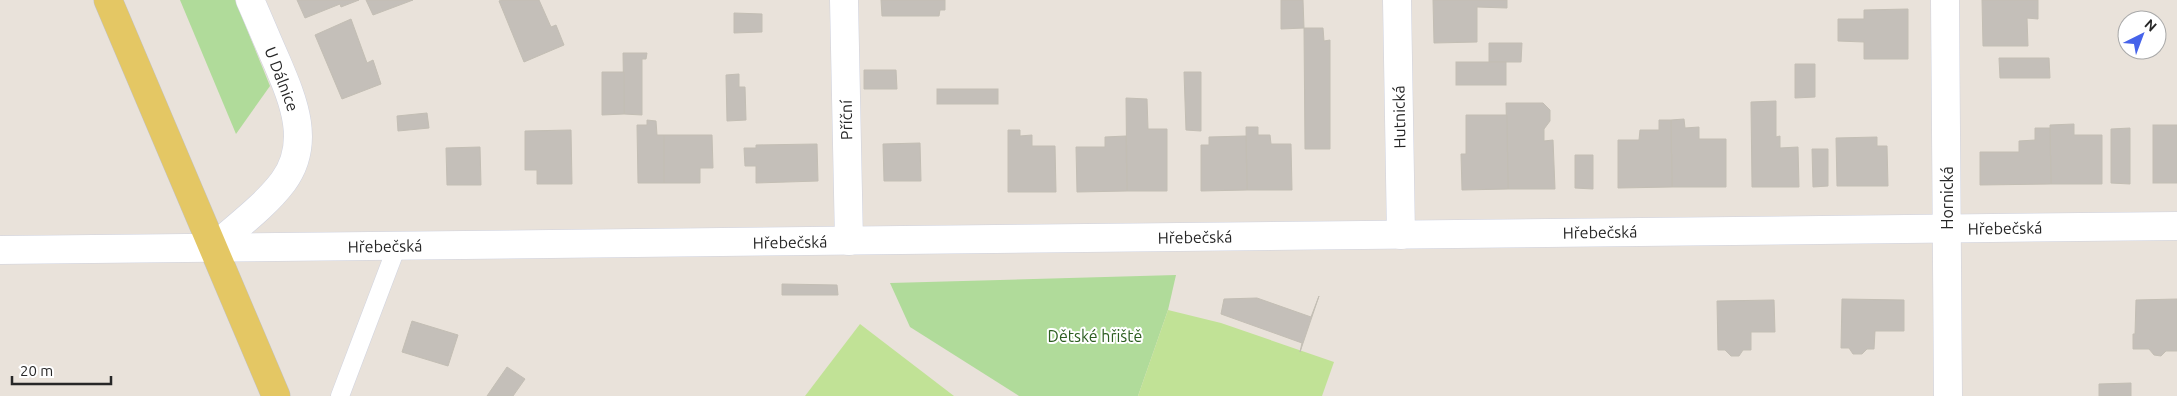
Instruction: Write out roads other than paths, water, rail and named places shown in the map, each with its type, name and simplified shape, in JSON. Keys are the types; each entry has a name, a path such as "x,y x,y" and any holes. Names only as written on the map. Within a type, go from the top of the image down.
{"main road":[{"path":"108,0 276,396"}],"street":[{"name":"U Dálnice","path":"213,248 282,183 292,166 298,147 298,124 293,100 250,0"},
{"name":"Příční","path":"844,0 848,241"},
{"name":"Hutnická","path":"1397,0 1401,235"},
{"name":"Hornická","path":"1945,0 1948,396"},
{"name":"Hřebečská","path":"0,250 2177,226"}],"lane":[{"path":"340,396 397,246"}],"park label":[{"name":"Dětské hřiště","path":"1095,336"}]}
